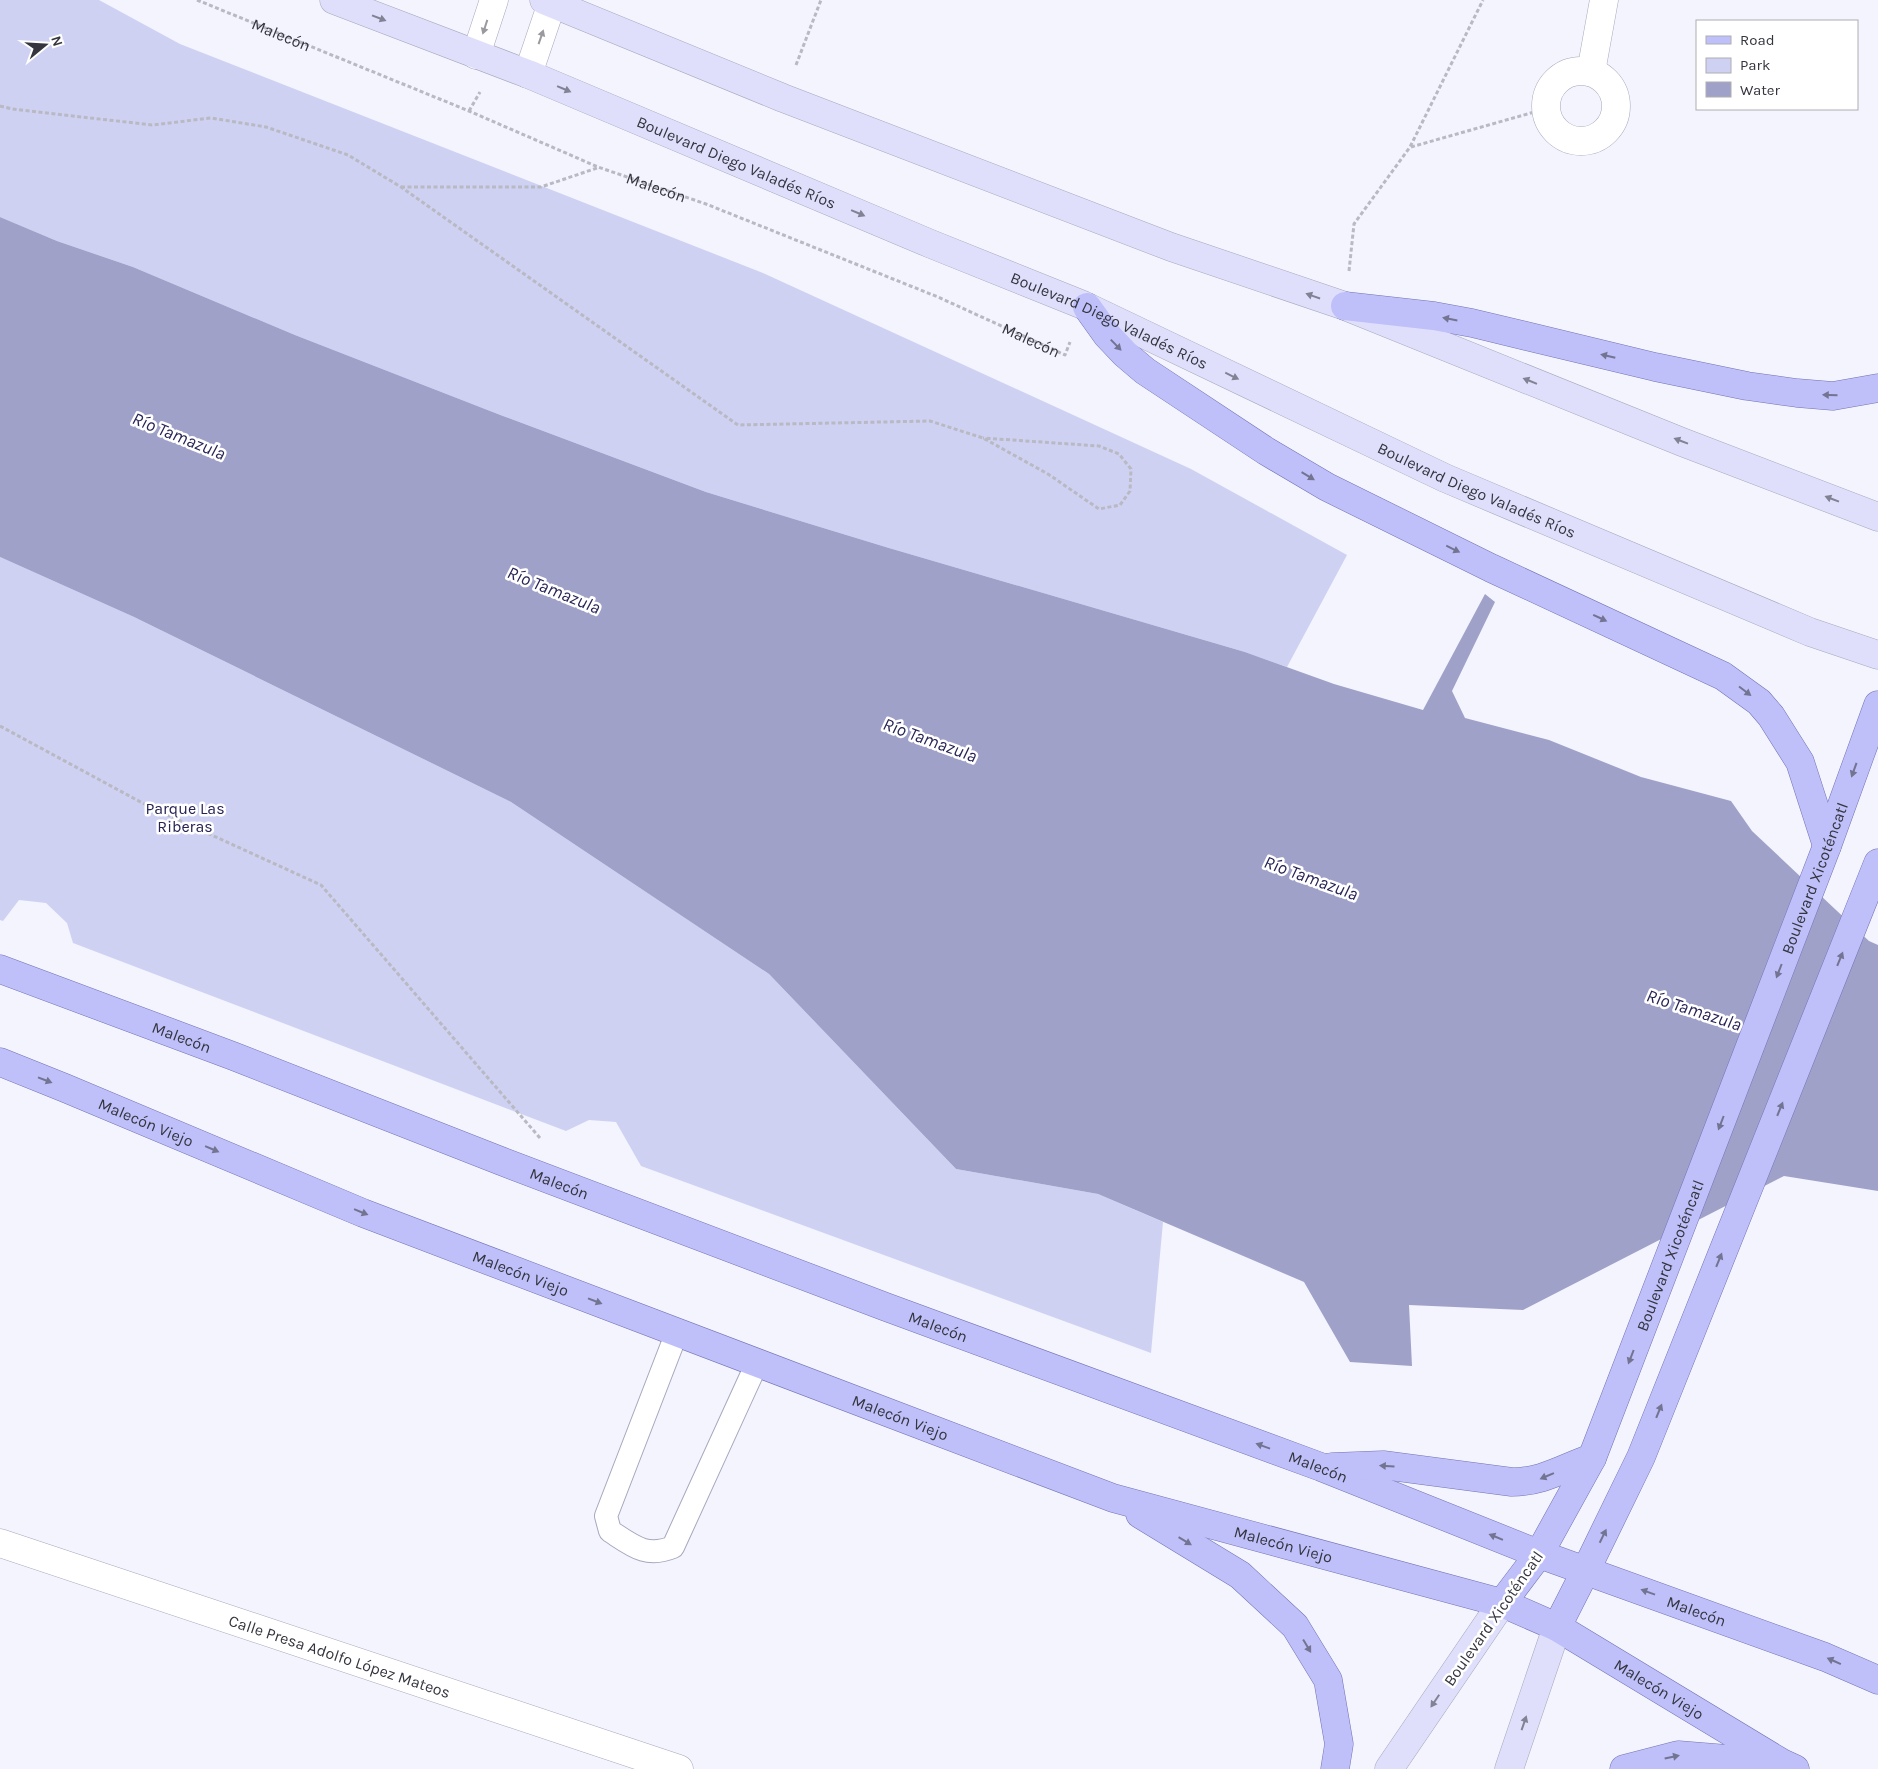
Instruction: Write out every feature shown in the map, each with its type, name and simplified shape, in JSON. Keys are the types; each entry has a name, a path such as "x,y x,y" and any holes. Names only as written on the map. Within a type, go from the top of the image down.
{"main road":[{"name":"Boulevard Diego Valadés Ríos","path":"334,0 528,74 913,236 1085,306 1445,478 1810,632 1878,655"},
{"path":"550,1 783,98 1171,247 1344,306 1682,442 1878,517"},
{"path":"1085,306 1107,335 1145,371 1266,451 1335,491 1491,568 1723,676 1743,689 1759,702 1771,716 1800,762 1827,846"},
{"path":"1344,306 1434,316 1655,368 1747,386 1833,396 1878,388"},
{"name":"Boulevard Xicoténcatl","path":"1389,1769 1502,1603 1540,1554 1596,1448 1827,846 1878,705"},
{"path":"1508,1769 1557,1627 1641,1457 1878,863"},
{"name":"Malecón","path":"0,969 886,1307 1321,1467 1540,1554 1825,1657 1878,1680"},
{"name":"Malecón Viejo","path":"0,1062 363,1213 1113,1498 1502,1603 1557,1627 1789,1766"},
{"path":"1321,1467 1383,1465 1512,1482 1526,1482 1538,1480 1565,1468 1596,1448"},
{"path":"1113,1498 1240,1574 1295,1626 1328,1680 1339,1744 1335,1769"},
{"path":"1624,1769 1678,1755 1789,1766"}],"street":[{"path":"476,55 494,0"},
{"path":"1591,72 1604,0"},
{"path":"528,74 550,1"},
{"path":"1577,70 1591,72 1603,78 1611,88 1616,101 1615,114 1610,127 1599,136 1586,142 1571,140 1558,134 1549,122 1545,109 1547,95 1553,83 1564,74 1577,70"},
{"name":"Calle Presa Adolfo López Mateos","path":"0,1543 678,1769"}],"lane":[{"path":"677,1332 606,1516 610,1531 647,1552 660,1552 674,1547 757,1363"}],"path":[{"name":"Malecón","path":"197,0 469,110 598,167 706,204 920,289 1065,355 1085,306"},
{"path":"783,98 821,0"},
{"path":"1344,306 1354,224 1410,147 1483,0"},
{"path":"0,106 152,125 210,118 266,127 348,156 401,187 738,425 930,421 984,438 1048,474 1099,509 1120,505 1130,491 1131,469 1119,454 1099,446 984,438"},
{"path":"1410,147 1545,109"},
{"path":"401,187 541,187 598,167"},
{"path":"0,726 148,806 321,885 545,1143"}],"green space":[{"path":"0,0 99,0 180,44 763,273 1191,469 1347,555 1287,667 1245,652 889,548 706,492 295,335 133,267 57,241 0,217"},
{"name":"Parque Las Riberas","path":"0,557 134,617 511,802 769,974 956,1169 1098,1194 1163,1222 1151,1353 641,1166 616,1122 589,1120 566,1131 73,943 67,923 46,903 19,900 3,921 0,920"}],"water":[{"name":"Río Tamazula","path":"0,217 57,241 133,267 295,335 706,492 889,548 1245,652 1334,684 1423,710 1485,594 1495,602 1452,691 1465,718 1549,740 1641,777 1731,801 1752,831 1869,941 1878,945 1878,1191 1784,1176 1523,1310 1409,1305 1412,1366 1350,1362 1304,1282 1098,1194 956,1169 769,974 511,802 134,617 0,557"}]}
